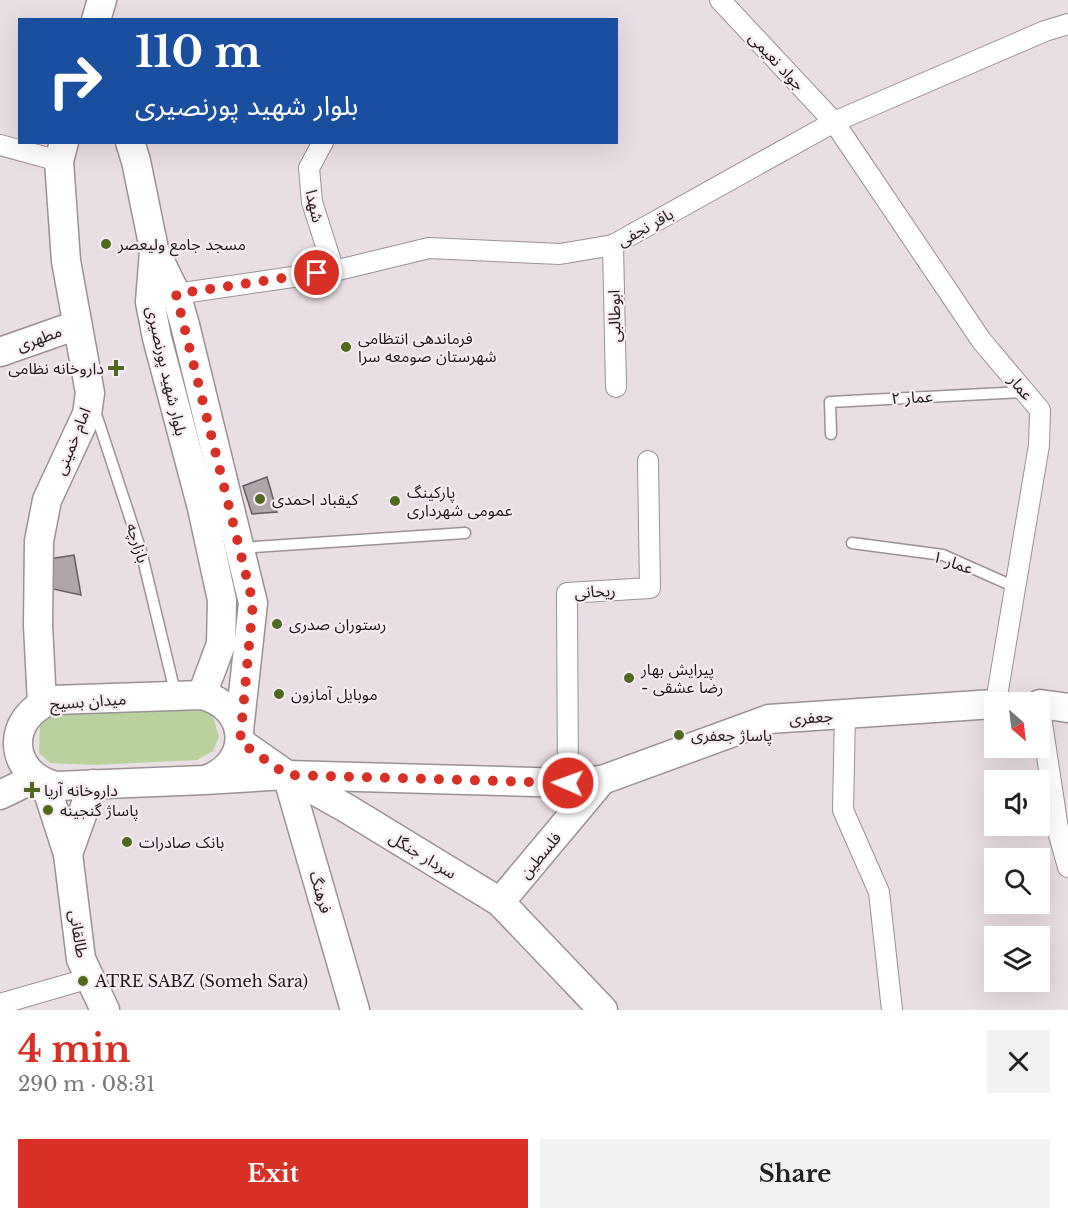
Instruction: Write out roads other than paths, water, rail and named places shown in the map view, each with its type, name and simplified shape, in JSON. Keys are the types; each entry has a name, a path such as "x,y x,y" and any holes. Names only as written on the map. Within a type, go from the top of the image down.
{"main road":[{"path":"97,18 102,0"},
{"name":"بلوار شهید پورنصیری","path":"131,144 163,298 240,548 253,603 240,736"},
{"name":"امام خمینی","path":"33,711 38,625 39,541 47,500 87,414 90,393 66,261 62,152"},
{"name":"بلوار شهید پورنصیری","path":"163,298 157,338 202,508 222,600 221,644 189,696"},
{"name":"مطهری","path":"0,352 77,325"},
{"path":"189,696 212,698 230,711 240,736 232,762 216,777 205,780"},
{"name":"میدان بسیج","path":"33,711 52,700 189,696"},
{"name":"جعفری","path":"602,780 768,719 984,704"},
{"path":"1050,705 1068,708"},
{"path":"0,737 33,711"},
{"path":"33,711 18,739 21,760 40,780 56,786 287,775 568,783 602,780"},
{"name":"سردار جنگل","path":"240,736 287,775 346,808 500,902 603,1010"},
{"name":"فرهنگ","path":"287,775 355,1010"},
{"path":"0,795 40,780"},
{"name":"طالقانی","path":"40,780 68,854 81,959 105,1010"},
{"name":"فلسطین","path":"500,902 602,780"},
{"name":"طالقانی","path":"68,854 93,784"}],"street":[{"name":"جواد نعیمی","path":"720,0 834,123"},
{"name":"باقر نجفی","path":"163,298 334,271 429,248 560,254 613,245 834,123 1045,31 1068,24"},
{"name":"عمار","path":"834,123 981,340 1040,410 1039,445 997,692"},
{"name":"شهدا","path":"322,144 309,168 312,202 334,271"},
{"path":"0,145 62,152"},
{"name":"ابوطالبی","path":"613,245 616,387"},
{"name":"ریحانی","path":"568,783 567,593 650,588 648,461"},
{"path":"845,714 843,810 879,892 892,1010"},
{"path":"1047,758 1059,835 1068,867"},
{"path":"0,1005 90,978"}],"lane":[{"name":"عمار ۲","path":"831,434 830,402 1026,392"},
{"name":"بازارچه","path":"90,393 189,696"},
{"path":"240,548 465,533"},
{"name":"عمار ۱","path":"852,543 943,555 1015,587"}],"place":[{"name":"مسجد جامع ولیعصر","path":"106,244"},
{"name":"فرماندهی انتظامی شهرستان صومعه سرا","path":"346,347"},
{"name":"داروخانه نظامی","path":"116,368"},
{"name":"کیقباد احمدی","path":"260,499"},
{"name":"پارکینگ عمومی شهرداری","path":"395,501"},
{"name":"رستوران صدری","path":"277,624"},
{"name":"پیرایش بهار - رضا عشقی","path":"629,678"},
{"name":"موبایل آمازون","path":"279,694"},
{"name":"پاساژ جعفری","path":"679,735"},
{"name":"داروخانه آریا","path":"32,790"},
{"name":"پاساژ گنجینه","path":"48,810"},
{"name":"بانک صادرات","path":"127,842"},
{"name":"ATRE SABZ (Someh Sara)","path":"83,981"}]}
